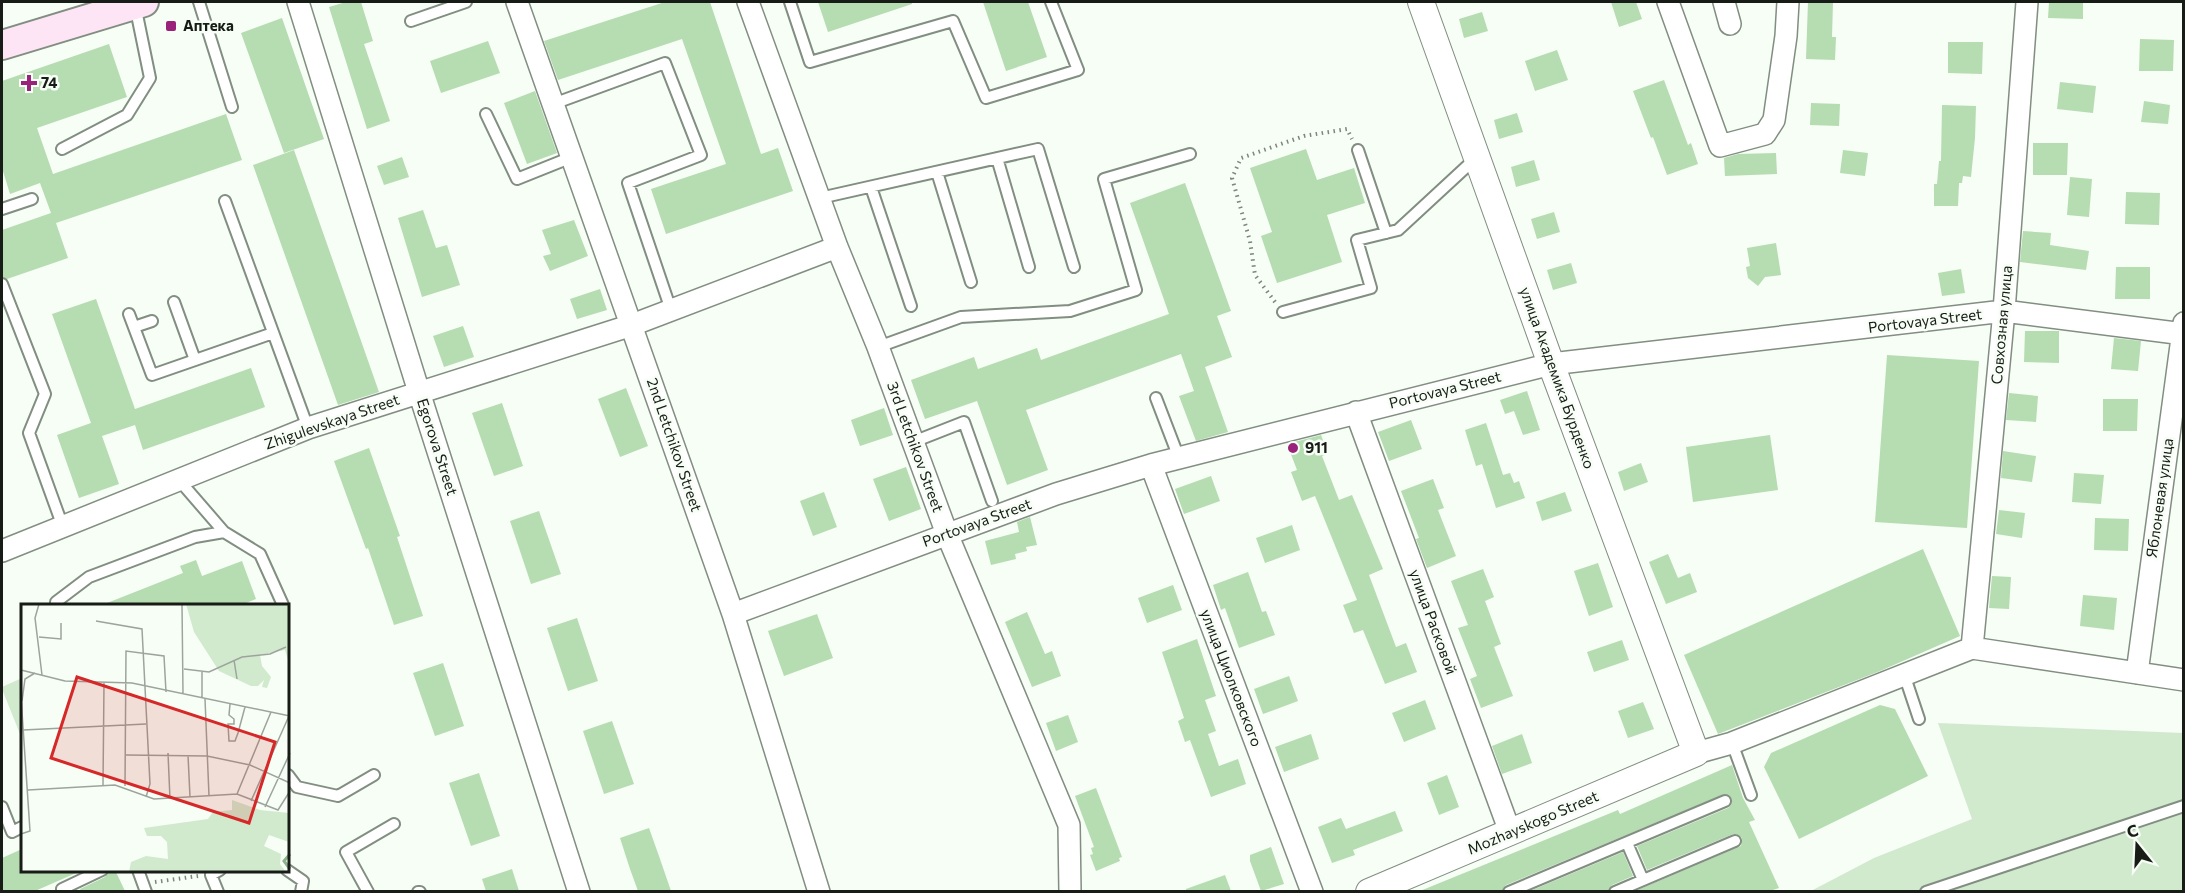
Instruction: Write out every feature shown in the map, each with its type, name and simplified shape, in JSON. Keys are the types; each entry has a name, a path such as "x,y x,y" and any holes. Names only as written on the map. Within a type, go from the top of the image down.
{"main road":[{"path":"2,45 138,2"}],"street":[{"name":"Egorova Street","path":"298,2 419,392 579,891"},
{"name":"2nd Letchikov Street","path":"517,2 733,614 819,891"},
{"name":"3rd Letchikov Street","path":"748,2 837,247 878,347 947,534 1069,825 1070,891"},
{"name":"улица Академика Бурденко","path":"1421,2 1551,364 1696,753"},
{"path":"1668,2 1720,146 1765,134 1774,120 1786,36 1788,2"},
{"path":"1724,2 1730,24"},
{"name":"Совхозная улица","path":"1972,648 2004,311 2027,2"},
{"name":"Zhigulevskaya Street","path":"2,551 308,428 632,325 837,247"},
{"name":"Portovaya Street","path":"733,614 1056,494 1151,465 1551,364 2004,311 2183,330"},
{"name":"Яблоневая улица","path":"2137,673 2183,330"},
{"name":"улица Расковой","path":"1356,412 1510,832"},
{"name":"улица Циолковского","path":"1151,465 1312,891"},
{"path":"1696,753 1732,744 1972,648 2184,680"},
{"name":"Mozhayskogo Street","path":"1369,891 1696,753"}],"lane":[{"path":"62,149 127,115 150,78 138,2"},
{"path":"199,2 232,107"},
{"path":"411,21 466,2"},
{"path":"790,2 810,62 953,21 986,98 1078,70 1051,2"},
{"path":"554,104 665,63 701,155 628,183 671,310"},
{"path":"486,114 517,179 572,157"},
{"path":"820,198 1038,149 1074,267"},
{"path":"1358,150 1386,233"},
{"path":"878,347 961,317 1070,311 1136,290 1104,179 1190,154"},
{"path":"1283,312 1371,288 1357,240 1398,230 1477,157"},
{"path":"997,158 1029,267"},
{"path":"937,172 970,282"},
{"path":"872,187 911,306"},
{"path":"2,209 32,200"},
{"path":"225,201 308,428"},
{"path":"2,284 45,394 29,433 63,527"},
{"path":"174,302 195,360"},
{"path":"129,314 152,375 273,333"},
{"path":"134,327 152,321"},
{"path":"1156,398 1179,458"},
{"path":"913,442 964,422 992,501"},
{"path":"179,480 224,532 260,554 283,604"},
{"path":"56,604 89,577 195,537 224,532"},
{"path":"1904,674 1919,719"},
{"path":"1732,744 1751,795"},
{"path":"290,778 297,787 338,796 374,775"},
{"path":"1509,891 1725,801"},
{"path":"1926,891 2184,806"},
{"path":"2,807 12,832 21,828"},
{"path":"368,891 346,852 394,824"},
{"path":"1615,891 1735,841"},
{"path":"1627,843 1643,880"},
{"path":"63,891 62,889 98,872"},
{"path":"139,872 145,887"},
{"path":"215,872 218,891"},
{"path":"290,872 303,881 301,891"}],"path":[{"path":"1283,312 1255,275 1250,241 1232,178 1241,158 1304,136 1347,129 1358,150"},
{"path":"145,887 215,872"}],"green space":[{"path":"21,678 21,736 2,689"},
{"path":"1938,723 2183,733 2183,891 1809,892 1874,858 1972,819"}],"building":[{"path":"346,2 361,2 373,41 364,44 390,121 367,129 329,7"},
{"path":"665,2 710,2 761,154 778,148 793,191 666,234 651,189 726,164 682,39 558,80 544,41"},
{"path":"818,2 912,2 912,4 828,32"},
{"path":"983,2 1028,2 1047,57 1006,71"},
{"path":"1611,2 1636,2 1642,19 1619,27"},
{"path":"1808,2 1833,2 1832,37 1836,37 1835,60 1806,59"},
{"path":"2049,2 2083,2 2083,19 2048,18"},
{"path":"1482,12 1488,31 1464,38 1459,19"},
{"path":"282,18 324,139 284,153 241,33"},
{"path":"2140,39 2174,40 2173,71 2139,71"},
{"path":"488,41 500,73 441,93 430,61"},
{"path":"1948,42 1983,42 1982,74 1948,73"},
{"path":"109,44 127,97 37,128 53,174 226,114 242,160 56,223 68,258 7,279 2,277 2,230 51,213 40,183 10,194 2,168 2,81"},
{"path":"1557,50 1568,80 1535,91 1525,61"},
{"path":"1664,80 1688,145 1691,143 1698,164 1667,175 1633,91"},
{"path":"2060,82 2096,86 2093,113 2057,109"},
{"path":"535,91 557,153 527,164 504,103"},
{"path":"2144,101 2170,105 2168,124 2141,122"},
{"path":"1811,103 1840,104 1839,126 1810,125"},
{"path":"1942,105 1976,106 1971,177 1963,176 1962,183 1959,183 1958,206 1934,206 1934,184 1937,184 1939,161 1941,161"},
{"path":"1517,113 1523,132 1499,139 1494,120"},
{"path":"2033,143 2068,143 2067,175 2033,175"},
{"path":"1306,149 1317,180 1354,168 1365,203 1327,215 1342,262 1277,283 1261,236 1272,232 1250,168"},
{"path":"294,150 379,392 338,405 253,165"},
{"path":"1843,150 1868,153 1865,176 1840,173"},
{"path":"1776,153 1777,174 1725,176 1724,158 1738,154"},
{"path":"402,157 409,177 384,185 377,166"},
{"path":"1534,160 1540,180 1516,187 1511,167"},
{"path":"2070,177 2092,179 2089,217 2067,215"},
{"path":"1185,183 1231,311 1217,316 1232,357 1205,367 1228,432 1196,441 1179,396 1194,391 1181,354 1026,410 1048,470 1007,485 977,401 925,419 911,380 974,357 978,369 1037,348 1041,360 1169,314 1130,203"},
{"path":"2126,192 2160,193 2159,225 2125,224"},
{"path":"423,210 436,248 447,245 460,285 422,297 398,218"},
{"path":"1554,212 1560,232 1537,239 1531,219"},
{"path":"574,220 588,256 550,271 543,256 551,254 542,230"},
{"path":"2023,231 2051,233 2050,245 2089,251 2086,270 2020,262"},
{"path":"1776,243 1781,275 1765,277 1758,286 1748,278 1746,267 1750,266 1747,248"},
{"path":"1571,263 1577,283 1553,290 1547,270"},
{"path":"2116,267 2150,267 2150,299 2115,299"},
{"path":"1961,269 1965,293 1942,296 1938,273"},
{"path":"600,289 607,310 577,319 570,299"},
{"path":"96,299 135,409 251,368 265,407 143,450 135,425 102,436 119,484 79,498 57,435 91,423 52,314"},
{"path":"463,326 474,357 444,367 433,336"},
{"path":"2025,331 2059,331 2059,363 2024,362"},
{"path":"2114,338 2141,341 2138,371 2111,369"},
{"path":"1887,355 1979,361 1967,528 1875,522"},
{"path":"626,388 648,446 620,457 598,399"},
{"path":"1527,391 1540,430 1523,435 1514,411 1505,414 1500,400"},
{"path":"2009,393 2038,396 2036,422 2006,420"},
{"path":"2103,399 2138,399 2137,431 2103,431"},
{"path":"502,403 523,466 494,476 472,413"},
{"path":"884,408 893,435 860,446 851,420"},
{"path":"1411,420 1422,449 1389,461 1378,432"},
{"path":"1486,423 1503,475 1510,473 1514,483 1519,481 1525,498 1496,508 1482,464 1476,466 1465,430"},
{"path":"1321,435 1328,454 1322,456 1339,500 1352,495 1383,569 1369,575 1396,647 1406,643 1417,672 1385,684 1363,630 1354,633 1343,605 1357,600 1315,496 1302,501 1291,472 1297,470 1287,444"},
{"path":"1770,435 1778,490 1693,502 1686,447"},
{"path":"369,448 400,536 397,537 423,616 394,625 368,548 366,549 334,461"},
{"path":"2003,451 2036,456 2032,482 2001,478"},
{"path":"1641,463 1648,482 1624,491 1618,472"},
{"path":"906,467 921,509 889,521 873,479"},
{"path":"2074,473 2104,475 2101,504 2072,502"},
{"path":"1211,476 1220,501 1184,514 1175,489"},
{"path":"1433,479 1444,508 1438,510 1456,556 1427,568 1416,539 1419,538 1401,491"},
{"path":"824,492 837,527 813,536 800,501"},
{"path":"1565,492 1572,511 1542,521 1536,502"},
{"path":"1999,510 2025,513 2022,538 1996,534"},
{"path":"539,511 561,574 531,584 510,521"},
{"path":"1030,517 1037,545 1026,547 1027,551 1015,554 1016,559 991,565 985,541 1019,532 1017,522"},
{"path":"2095,518 2129,519 2128,551 2094,550"},
{"path":"1292,525 1300,550 1265,563 1256,538"},
{"path":"1923,549 1960,636 1880,671 1718,734 1684,655"},
{"path":"1668,554 1678,578 1690,573 1697,592 1666,604 1649,562"},
{"path":"196,560 202,576 242,561 256,599 244,604 105,604 183,573 180,566"},
{"path":"1598,563 1613,607 1589,616 1574,571"},
{"path":"1483,569 1494,597 1485,601 1501,644 1494,647 1513,696 1481,708 1470,679 1477,676 1458,628 1468,625 1451,581"},
{"path":"1248,572 1262,612 1266,611 1275,635 1239,648 1225,608 1221,610 1213,585"},
{"path":"1992,576 2011,577 2009,609 1989,608"},
{"path":"1173,585 1182,610 1147,623 1138,598"},
{"path":"2083,595 2117,598 2114,630 2080,626"},
{"path":"1027,612 1045,654 1052,651 1061,676 1032,687 1005,622"},
{"path":"817,614 833,658 784,676 768,631"},
{"path":"577,618 598,681 568,691 547,628"},
{"path":"1197,639 1216,696 1205,700 1216,731 1208,734 1219,766 1238,759 1246,784 1211,797 1190,740 1185,742 1178,721 1184,718 1162,652"},
{"path":"1622,640 1629,660 1594,672 1587,652"},
{"path":"443,663 464,726 435,736 413,673"},
{"path":"1289,676 1298,701 1263,714 1254,689"},
{"path":"1425,700 1436,729 1404,742 1392,713"},
{"path":"1643,702 1654,729 1628,738 1618,711"},
{"path":"1880,705 1895,709 1928,776 1799,839 1764,767 1771,753"},
{"path":"1068,715 1078,742 1056,751 1046,723"},
{"path":"612,721 634,784 604,794 583,731"},
{"path":"1311,734 1319,759 1284,772 1275,747"},
{"path":"1522,734 1532,763 1502,774 1492,746"},
{"path":"1732,765 1743,798 1755,820 1749,822 1779,888 1770,891 1635,891 1741,846 1742,838 1733,834 1647,870 1637,846 1728,808 1732,799 1725,794 1506,885 1502,891 1420,891 1618,810 1620,814"},
{"path":"479,773 500,836 471,846 449,783"},
{"path":"1447,775 1459,807 1439,815 1427,783"},
{"path":"1096,788 1122,857 1119,858 1120,861 1096,871 1090,855 1093,854 1091,848 1094,847 1075,796"},
{"path":"1395,811 1403,831 1353,850 1355,855 1332,863 1318,827 1341,818 1346,829"},
{"path":"649,828 671,891 638,891 630,869 620,838"},
{"path":"1271,847 1284,884 1261,891 1250,855"},
{"path":"21,849 21,872 78,872 35,891 2,891 2,858"},
{"path":"1623,852 1633,876 1612,885 1608,891 1530,891"},
{"path":"512,869 519,891 486,891 482,879"},
{"path":"108,872 116,872 125,891 81,891 80,889 105,877"},
{"path":"1225,875 1231,891 1186,891 1186,889"}],"place":[{"name":"Аптека","path":"171,26"},
{"name":"74","path":"29,83"},
{"name":"911","path":"1293,448"}]}
